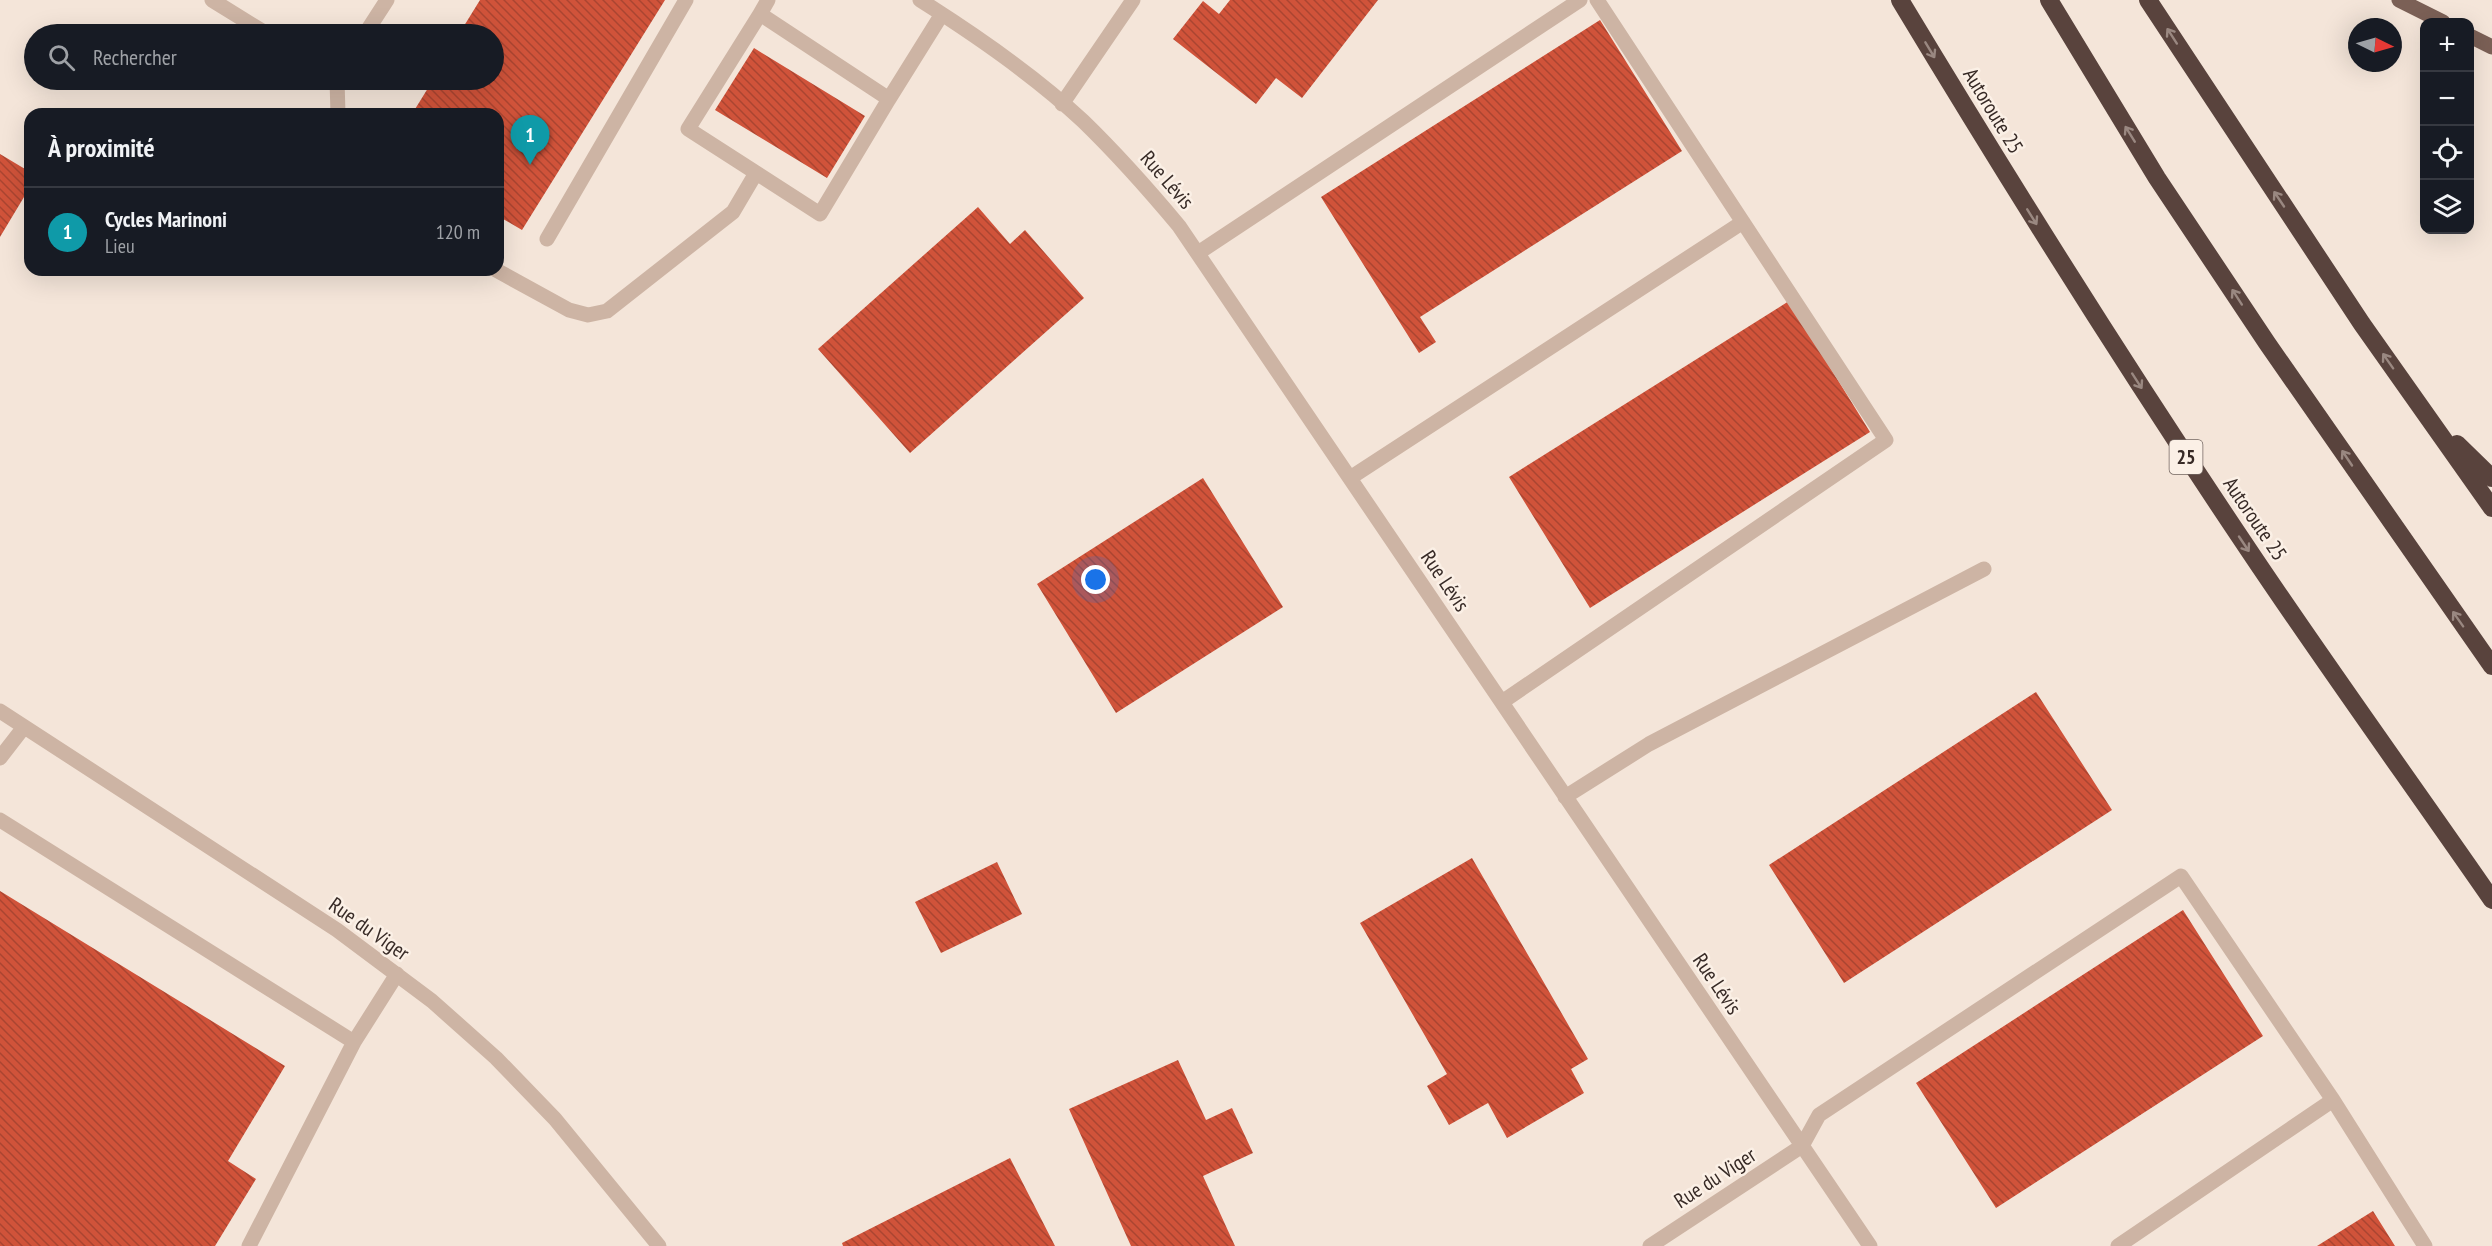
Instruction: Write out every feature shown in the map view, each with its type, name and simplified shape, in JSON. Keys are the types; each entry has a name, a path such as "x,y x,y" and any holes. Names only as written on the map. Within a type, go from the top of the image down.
{"highway":[{"name":"Autoroute 25","path":"1900,0 2006,176 2173,436 2250,552 2492,900"},
{"path":"2049,0 2157,178 2261,334 2492,666"},
{"path":"2148,0 2362,324 2492,508"},
{"path":"2422,408 2492,478"}],"main road":[{"path":"2399,0 2435,18"},
{"path":"2474,38 2492,47"}],"street":[{"path":"212,0 251,24"},
{"path":"371,24 387,0"},
{"path":"547,239 686,0"},
{"path":"768,0 688,129 820,214 942,14"},
{"name":"Rue Lévis","path":"921,0 1010,61 1081,119 1149,189 1198,253 1870,1246"},
{"path":"1062,104 1133,0"},
{"path":"1198,253 1580,0"},
{"path":"1502,702 1886,440 1597,0"},
{"path":"760,14 889,99"},
{"path":"337,90 338,108"},
{"path":"504,274 569,310 588,315 608,310 734,212 756,173"},
{"path":"1350,478 1743,222"},
{"path":"1565,797 1649,744 1984,569"},
{"name":"Rue du Viger","path":"0,711 337,930 397,974 465,1029 555,1119 659,1246"},
{"path":"0,758 24,727"},
{"path":"0,820 354,1042"},
{"path":"1803,1146 1819,1115 2181,876 2333,1100 2426,1246"},
{"path":"249,1246 354,1042 397,974"},
{"path":"2118,1246 2333,1100"},
{"name":"Rue du Viger","path":"1650,1246 1803,1146"}],"building":[{"path":"480,0 665,0 522,230 504,220 504,108 416,108 427,90 504,90 504,24 465,24"},
{"path":"1230,0 1378,0 1302,98 1276,78 1256,104 1173,39 1203,1 1219,14"},
{"path":"1600,20 1682,151 1420,317 1436,342 1419,353 1321,197"},
{"path":"754,48 865,116 827,178 715,110"},
{"path":"0,154 24,168 24,197 0,237"},
{"path":"978,207 1010,244 1025,230 1084,298 910,453 818,349"},
{"path":"1789,301 1870,432 1590,608 1509,477"},
{"path":"1203,478 1283,607 1116,713 1037,584"},
{"path":"2036,692 2112,810 1844,983 1769,865"},
{"path":"1472,858 1588,1059 1571,1069 1584,1093 1507,1138 1488,1103 1449,1125 1427,1086 1447,1074 1360,923"},
{"path":"997,862 1022,914 941,953 915,902"},
{"path":"0,891 285,1066 228,1161 256,1179 215,1246 0,1246"},
{"path":"2183,910 2263,1036 1996,1208 1916,1083"},
{"path":"1178,1060 1206,1120 1232,1108 1253,1153 1203,1176 1235,1246 1131,1246 1069,1109"},
{"path":"1010,1158 1055,1246 843,1246 842,1243"},
{"path":"2373,1211 2395,1246 2317,1246"}],"place":[{"name":"Cycles Marinoni","path":"530,165"}]}
